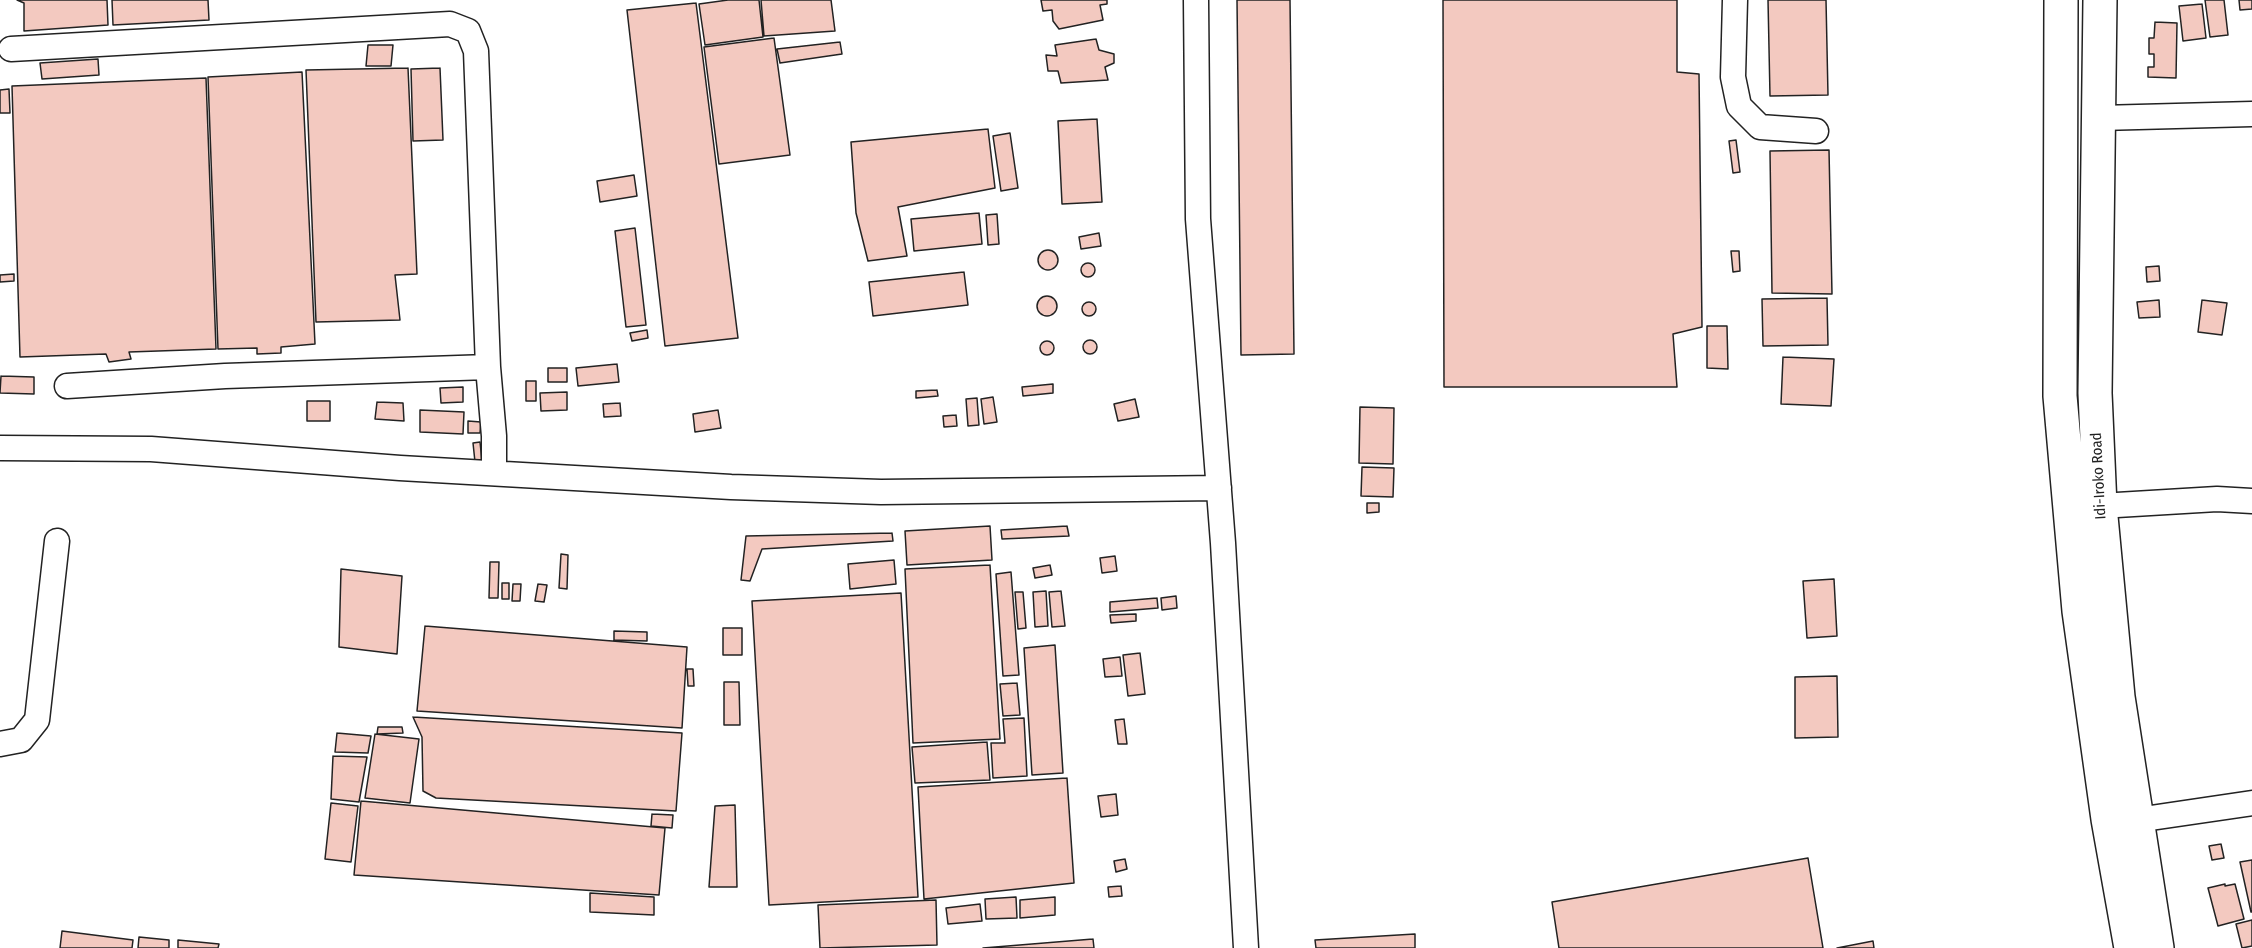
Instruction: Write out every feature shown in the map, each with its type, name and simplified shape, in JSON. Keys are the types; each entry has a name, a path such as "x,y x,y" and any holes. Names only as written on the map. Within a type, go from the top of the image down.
{"highway":[{"path":"2061,0 2061,408 2080,622 2108,819 2131,948"},
{"name":"Idi-Iroko Road","path":"2100,0 2095,393 2100,506 2118,697 2157,948"}],"street":[{"path":"1196,0 1198,219 1219,488 1246,948"},
{"path":"1735,0 1733,77 1739,106 1760,126 1816,131"},
{"path":"11,49 450,24 468,31 476,51 494,473"},
{"path":"2100,118 2252,114"},
{"path":"67,386 225,376 488,367"},
{"path":"0,448 151,449 731,487 881,492 1219,488"},
{"path":"2100,506 2217,499 2252,501"},
{"path":"0,744 21,740 37,720 57,541"},
{"path":"2137,820 2252,802"}],"building":[{"path":"17,0 107,0 108,25 24,31 24,3"},
{"path":"112,0 208,0 209,20 113,25"},
{"path":"728,0 759,0 763,37 705,45 699,4"},
{"path":"761,0 831,0 835,31 764,36"},
{"path":"1041,0 1107,0 1107,4 1100,5 1103,20 1059,29 1053,21 1052,10 1043,11"},
{"path":"1237,0 1290,0 1294,354 1241,355"},
{"path":"1443,0 1677,0 1677,72 1699,74 1702,327 1673,334 1677,387 1444,387"},
{"path":"1768,0 1826,0 1828,95 1770,96"},
{"path":"2205,0 2224,0 2228,35 2210,37"},
{"path":"2239,0 2252,0 2252,9 2240,10"},
{"path":"696,3 738,338 665,346 627,10"},
{"path":"2202,4 2206,38 2183,41 2179,6"},
{"path":"2155,22 2177,23 2176,78 2148,77 2148,67 2154,67 2154,54 2149,54 2149,38 2154,38"},
{"path":"774,38 790,155 719,164 704,47"},
{"path":"1096,39 1099,50 1114,54 1114,63 1105,67 1108,80 1061,83 1058,71 1048,71 1046,55 1057,56 1055,45"},
{"path":"840,42 842,54 780,63 777,49"},
{"path":"368,45 393,45 391,66 366,66"},
{"path":"98,59 99,75 42,79 40,63"},
{"path":"408,68 417,274 395,275 400,320 316,322 306,70"},
{"path":"440,68 443,140 413,141 411,69"},
{"path":"302,72 315,344 281,347 281,353 257,354 257,348 218,349 208,77"},
{"path":"206,78 216,349 129,352 131,359 109,362 106,354 20,357 12,86"},
{"path":"9,89 10,113 0,113 0,90"},
{"path":"1097,119 1102,202 1062,204 1058,121"},
{"path":"988,129 995,188 898,207 907,256 868,261 856,213 851,142"},
{"path":"1010,133 1018,188 1001,191 993,136"},
{"path":"1736,140 1740,172 1733,173 1729,141"},
{"path":"1829,150 1832,294 1772,293 1770,151"},
{"path":"634,175 637,196 600,202 597,181"},
{"path":"979,213 982,244 914,251 911,219"},
{"path":"997,214 999,244 988,245 986,215"},
{"path":"635,228 646,325 626,327 615,231"},
{"path":"1099,233 1101,246 1081,249 1079,237"},
{"path":"1048,250 1055,253 1058,260 1055,267 1048,270 1041,267 1038,260 1041,253"},
{"path":"1731,251 1739,251 1740,271 1733,272"},
{"path":"1085,263 1091,263 1095,270 1091,277 1085,277 1081,273 1081,267"},
{"path":"2159,266 2160,281 2147,282 2146,267"},
{"path":"964,272 968,305 873,316 869,282"},
{"path":"14,274 14,281 0,282 0,275"},
{"path":"1043,296 1051,296 1057,302 1057,310 1051,316 1043,316 1037,310 1037,302"},
{"path":"1827,298 1828,345 1763,346 1762,299"},
{"path":"2159,300 2160,317 2139,318 2137,302"},
{"path":"2202,300 2227,303 2222,335 2198,332"},
{"path":"1089,302 1094,304 1096,309 1094,314 1089,316 1084,314 1082,309 1084,304"},
{"path":"1707,326 1727,326 1728,369 1707,368"},
{"path":"647,330 648,338 632,341 630,333"},
{"path":"1087,340 1093,340 1097,347 1093,354 1087,354 1083,350 1083,344"},
{"path":"1044,341 1050,341 1054,348 1050,355 1044,355 1040,351 1040,345"},
{"path":"1783,357 1834,359 1831,406 1781,404"},
{"path":"617,364 619,382 578,386 576,368"},
{"path":"548,368 567,368 567,382 548,382"},
{"path":"1,376 34,377 34,394 0,393"},
{"path":"526,381 536,381 536,401 526,401"},
{"path":"1053,384 1053,393 1023,396 1022,387"},
{"path":"463,387 463,402 441,403 440,388"},
{"path":"937,390 938,396 916,398 916,391"},
{"path":"567,392 567,410 541,411 540,393"},
{"path":"993,397 997,422 984,424 981,399"},
{"path":"977,398 979,425 968,426 966,399"},
{"path":"1135,399 1139,417 1118,421 1114,404"},
{"path":"307,401 330,401 330,421 307,421"},
{"path":"377,402 403,403 404,421 375,419"},
{"path":"620,403 621,416 604,417 603,404"},
{"path":"1360,407 1394,408 1393,464 1359,463"},
{"path":"420,410 464,412 463,434 420,432"},
{"path":"718,410 721,428 695,432 693,414"},
{"path":"956,415 957,426 944,427 943,416"},
{"path":"468,421 481,422 480,433 468,433"},
{"path":"480,442 482,461 475,462 473,443"},
{"path":"1362,467 1394,468 1393,497 1361,496"},
{"path":"1367,503 1379,503 1379,512 1367,513"},
{"path":"990,526 992,560 907,565 905,531"},
{"path":"1067,526 1069,536 1002,539 1001,530"},
{"path":"892,533 893,541 762,549 750,581 741,580 746,536"},
{"path":"561,554 568,555 567,589 559,588"},
{"path":"1115,556 1117,571 1102,573 1100,558"},
{"path":"894,560 896,584 850,589 848,564"},
{"path":"490,562 499,562 498,598 489,598"},
{"path":"990,565 1000,739 913,743 905,569"},
{"path":"1050,565 1052,575 1035,578 1033,568"},
{"path":"341,569 402,576 397,654 339,647"},
{"path":"1011,572 1019,675 1003,676 996,574"},
{"path":"1834,579 1837,636 1807,638 1803,581"},
{"path":"502,583 509,583 509,599 502,599"},
{"path":"513,584 521,584 520,601 512,601"},
{"path":"538,584 547,585 544,602 535,601"},
{"path":"1046,591 1048,626 1035,627 1033,592"},
{"path":"1061,591 1065,626 1052,627 1049,592"},
{"path":"1015,592 1023,592 1026,628 1018,629"},
{"path":"901,593 918,897 769,905 752,601"},
{"path":"1176,596 1177,608 1162,610 1161,598"},
{"path":"1157,598 1158,608 1110,612 1110,602"},
{"path":"1136,614 1136,621 1111,623 1110,615"},
{"path":"425,626 687,647 682,728 417,711"},
{"path":"723,628 742,628 742,655 723,655"},
{"path":"614,631 647,632 647,641 614,640"},
{"path":"1055,645 1063,773 1032,775 1024,648"},
{"path":"1140,653 1145,694 1128,696 1123,655"},
{"path":"1120,657 1122,676 1105,677 1103,659"},
{"path":"687,669 693,669 694,686 688,686"},
{"path":"1837,676 1838,737 1795,738 1795,677"},
{"path":"724,682 739,682 740,725 724,725"},
{"path":"1017,683 1020,715 1003,716 1000,684"},
{"path":"413,717 682,733 676,811 436,798 423,791 422,737"},
{"path":"1024,718 1027,776 993,778 991,743 1005,743 1003,719"},
{"path":"1124,719 1127,744 1118,744 1115,720"},
{"path":"378,727 402,727 403,733 377,734"},
{"path":"337,733 371,736 368,753 335,752"},
{"path":"375,734 419,739 410,803 365,798"},
{"path":"987,742 990,780 915,783 912,747"},
{"path":"333,756 367,757 359,802 331,799"},
{"path":"1067,778 1074,883 924,899 918,787"},
{"path":"1116,794 1118,815 1101,817 1098,796"},
{"path":"361,801 665,828 659,895 354,875"},
{"path":"331,803 358,806 351,862 325,859"},
{"path":"735,805 737,887 709,887 715,806"},
{"path":"652,814 673,815 672,828 651,826"},
{"path":"2221,844 2224,858 2212,860 2209,846"},
{"path":"1808,858 1823,948 1559,948 1552,902"},
{"path":"1125,859 1127,869 1116,872 1114,861"},
{"path":"2252,860 2252,912 2251,912 2240,862"},
{"path":"2225,884 2225,886 2235,884 2244,919 2218,926 2208,888"},
{"path":"1121,886 1122,896 1109,897 1108,887"},
{"path":"590,893 654,897 654,915 590,912"},
{"path":"1016,897 1017,918 986,919 985,899"},
{"path":"1055,897 1055,915 1020,918 1020,900"},
{"path":"936,900 937,945 820,948 818,905"},
{"path":"980,904 982,921 948,924 946,908"},
{"path":"2252,920 2252,946 2242,948 2236,924"},
{"path":"62,931 133,940 132,948 60,948"},
{"path":"1415,934 1415,948 1316,948 1315,940"},
{"path":"139,937 169,940 169,948 138,948"},
{"path":"1093,939 1094,948 983,948"},
{"path":"178,940 219,944 218,948 178,948"},
{"path":"1873,941 1874,948 1837,948"}]}
